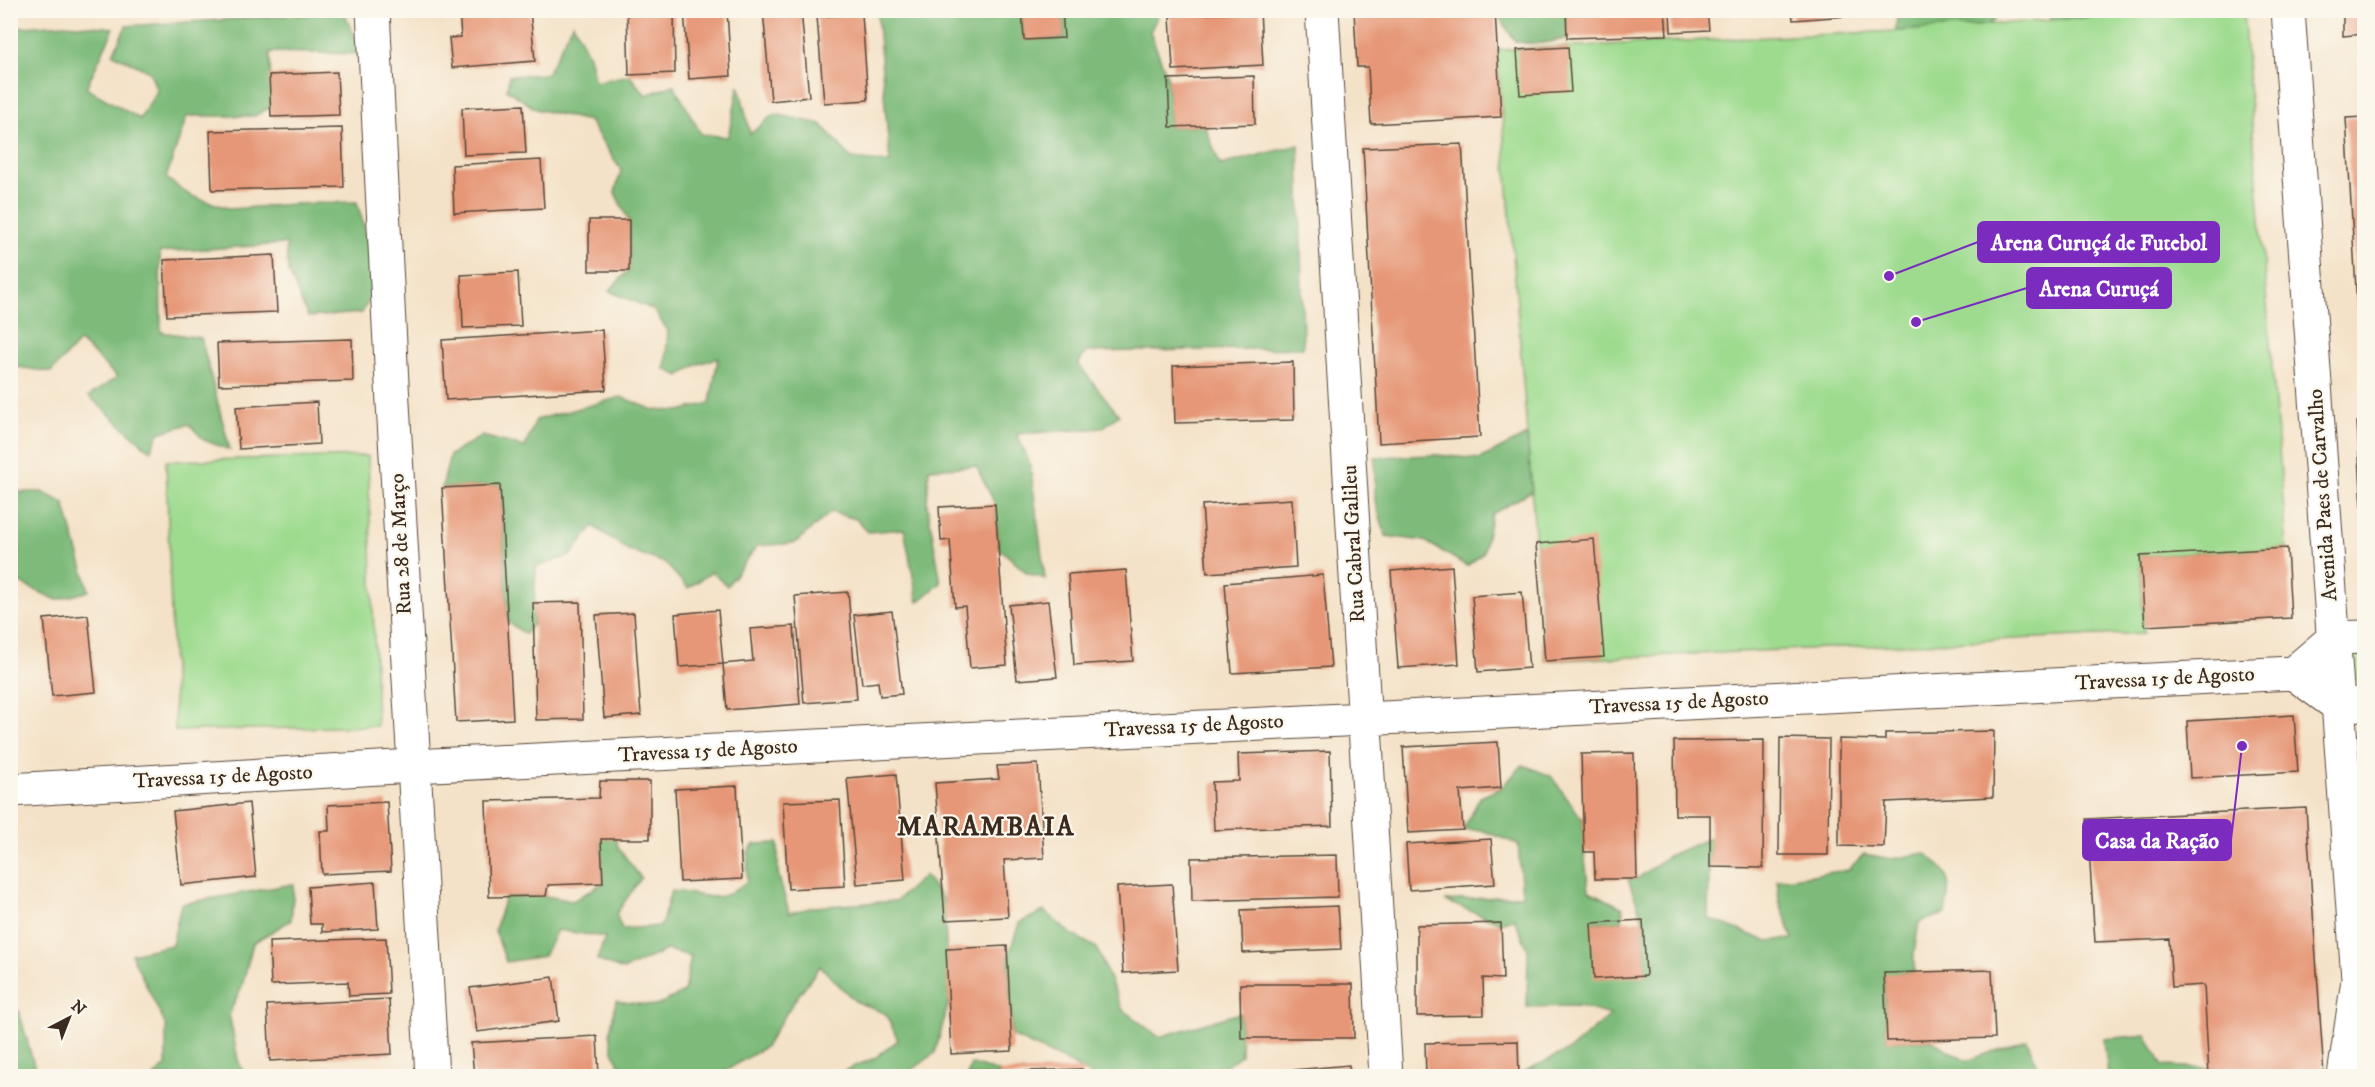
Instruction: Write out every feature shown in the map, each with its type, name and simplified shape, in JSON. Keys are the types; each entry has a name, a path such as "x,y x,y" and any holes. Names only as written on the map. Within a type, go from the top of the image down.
{"street":[{"name":"Rua 28 de Março","path":"373,10 413,766 432,1077"},
{"name":"Rua Cabral Galileu","path":"1322,10 1386,1077"},
{"name":"Avenida Paes de Carvalho","path":"2288,10 2349,638 2361,991 2344,1077"},
{"path":"2349,638 2293,673 2351,704"},
{"name":"Travessa 15 de Agosto","path":"10,790 413,766 2293,673"}],"green space":[{"path":"1997,10 1999,14 1989,25 1896,31 1897,12"},
{"path":"2048,10 2117,11 2115,15 2051,20"},
{"path":"877,11 1022,11 1024,40 1064,38 1062,11 1160,11 1150,32 1168,79 1170,127 1205,126 1220,165 1299,145 1303,348 1086,352 1078,364 1119,415 1102,428 1017,434 1030,464 1045,579 1027,573 999,548 995,504 976,466 929,469 927,504 941,583 918,602 904,529 868,532 856,519 831,512 795,543 757,546 727,586 712,572 688,588 665,563 628,550 593,526 571,555 536,567 533,624 525,634 508,622 500,485 442,488 450,455 482,436 525,447 536,420 621,397 654,410 680,411 710,403 718,358 698,364 679,376 665,369 668,331 654,310 609,291 629,270 629,221 615,193 621,170 589,121 536,109 507,90 509,76 547,74 573,23 589,56 595,82 629,75 646,95 674,85 701,134 728,137 739,85 750,134 774,114 821,124 852,159 890,163"},
{"path":"1495,11 1566,11 1567,38 1541,43 1515,41"},
{"path":"2175,11 2243,11 2287,548 2140,556 2144,633 1545,661 1497,50 1896,31"},
{"path":"344,12 362,54 270,52 271,107 254,116 187,116 166,178 191,196 231,209 357,202 379,279 362,313 308,317 288,270 286,244 160,252 161,332 201,338 230,450 204,440 189,424 159,433 150,451 89,396 117,377 80,341 51,372 11,366 10,28 65,24 114,28 86,88 140,119 157,91 150,72 113,54 126,26"},
{"path":"1527,435 1532,491 1492,514 1483,553 1467,566 1425,541 1386,536 1375,501 1375,457 1437,455 1480,459"},
{"path":"368,456 377,726 175,731 166,461"},
{"path":"11,492 42,492 64,503 89,591 57,600 11,579"},
{"path":"2364,637 2364,704 2337,705 2334,638"},
{"path":"1523,765 1551,776 1583,820 1589,891 1623,908 1622,921 1591,923 1646,976 1643,920 1628,879 1637,879 1668,856 1710,838 1708,918 1766,941 1793,939 1779,900 1777,880 1848,870 1864,854 1892,859 1925,853 1941,867 1948,879 1945,914 1919,922 1914,953 1914,972 1884,974 1887,1041 1931,1040 1966,1061 2027,1040 2041,1076 1521,1076 1519,1074 1571,1049 1610,1015 1579,1006 1527,1007 1528,950 1514,918 1501,923 1445,901 1522,895 1518,844 1481,830 1463,830 1480,797 1501,788"},
{"path":"601,839 616,839 618,847 641,878 616,914 622,929 661,926 671,891 719,897 737,889 747,881 748,853 754,844 778,843 778,873 789,913 814,907 896,901 925,875 944,901 949,1001 935,1053 904,1076 839,1076 846,1070 875,1058 898,1040 886,1014 855,1001 820,966 792,1004 765,1047 717,1076 624,1076 613,1051 610,1033 616,1001 656,1006 684,992 691,956 667,950 623,970 597,960 605,937 557,930 544,956 506,962 495,930 505,897 546,896 573,901 603,883"},
{"path":"294,884 291,920 253,943 242,986 229,1014 238,1060 245,1076 154,1076 166,1066 166,1026 131,954 172,945 181,904"},
{"path":"1044,911 1071,934 1097,948 1122,1009 1159,1037 1240,1013 1241,1055 1215,1076 1092,1076 1012,1036 1008,957 1019,923"},
{"path":"19,1011 37,1076 11,1076 11,1014"},
{"path":"2146,1035 2163,1066 2208,1068 2209,1076 2108,1076 2104,1039"},
{"path":"971,1064 999,1072 999,1076 967,1076"}],"building":[{"path":"459,10 530,10 535,61 452,68 449,38 461,37"},
{"path":"674,10 675,73 629,75 627,11"},
{"path":"684,10 727,10 731,76 689,79"},
{"path":"763,10 801,10 809,97 771,101"},
{"path":"1022,10 1062,10 1064,38 1024,40"},
{"path":"1354,10 1495,10 1501,117 1371,124 1368,67 1357,67"},
{"path":"1566,10 1665,10 1667,35 1567,38"},
{"path":"1670,10 1707,10 1709,30 1671,32"},
{"path":"1792,10 1862,10 1862,15 1793,20"},
{"path":"2343,10 2364,10 2364,34 2343,36"},
{"path":"1260,11 1263,65 1173,70 1170,16"},
{"path":"862,14 868,100 824,103 817,17"},
{"path":"1568,47 1571,92 1520,95 1517,50"},
{"path":"2360,63 2364,63 2364,116 2362,116"},
{"path":"337,72 339,115 271,117 269,75"},
{"path":"1254,76 1255,124 1170,127 1168,79"},
{"path":"523,105 526,153 464,155 462,108"},
{"path":"2364,117 2364,307 2357,307 2346,118"},
{"path":"342,128 344,187 212,190 210,131"},
{"path":"1462,144 1480,437 1379,443 1363,148"},
{"path":"541,160 544,208 454,213 452,165"},
{"path":"589,220 629,220 629,271 589,271"},
{"path":"274,255 277,312 167,316 164,260"},
{"path":"518,272 521,326 463,328 461,275"},
{"path":"602,330 606,390 446,400 442,340"},
{"path":"352,339 353,381 219,385 217,343"},
{"path":"1293,362 1294,420 1175,423 1173,366"},
{"path":"317,402 319,444 239,449 236,407"},
{"path":"2357,422 2364,422 2364,525 2363,525"},
{"path":"500,485 513,719 456,722 442,488"},
{"path":"1292,499 1296,567 1207,573 1202,505"},
{"path":"995,504 1007,665 970,668 965,606 955,607 950,540 941,541 939,507"},
{"path":"1594,539 1604,657 1545,661 1536,544"},
{"path":"2287,548 2291,618 2145,626 2140,556"},
{"path":"1452,566 1459,664 1398,668 1391,571"},
{"path":"1126,570 1133,661 1074,665 1068,574"},
{"path":"1323,575 1331,667 1232,673 1225,583"},
{"path":"848,592 857,699 804,703 795,596"},
{"path":"1522,592 1529,668 1478,672 1472,596"},
{"path":"1048,601 1057,677 1017,680 1009,605"},
{"path":"580,602 583,719 536,720 533,603"},
{"path":"718,610 723,664 679,667 675,614"},
{"path":"892,611 902,694 880,696 878,682 862,684 854,615"},
{"path":"634,613 641,715 604,718 596,615"},
{"path":"88,615 96,692 52,696 44,619"},
{"path":"794,626 800,704 727,710 723,664 753,661 750,629"},
{"path":"2294,715 2298,772 2190,778 2187,721"},
{"path":"1994,731 1993,797 1886,802 1884,847 1839,846 1839,739 1885,740 1885,733"},
{"path":"1780,738 1829,739 1828,855 1779,855"},
{"path":"1764,740 1763,868 1710,867 1710,815 1675,815 1674,741"},
{"path":"1498,742 1501,788 1460,791 1463,830 1408,833 1403,747"},
{"path":"1330,751 1332,826 1214,830 1212,782 1239,781 1238,754"},
{"path":"1634,753 1637,879 1595,879 1594,852 1584,852 1581,754"},
{"path":"1038,764 1044,858 1004,860 1008,917 945,920 935,783 999,779 997,766"},
{"path":"896,774 905,880 857,884 847,778"},
{"path":"600,781 650,781 650,839 601,839 603,883 548,885 546,896 489,897 486,801 599,798"},
{"path":"737,786 742,879 680,882 675,789"},
{"path":"840,800 845,886 788,889 783,802"},
{"path":"387,802 391,871 322,874 320,831 329,831 328,805"},
{"path":"249,803 256,877 181,885 173,811"},
{"path":"2306,808 2324,1076 2209,1076 2204,985 2172,987 2169,939 2095,942 2087,819"},
{"path":"1491,839 1495,884 1409,890 1406,844"},
{"path":"1337,855 1338,897 1192,901 1191,858"},
{"path":"375,882 378,929 322,932 322,924 310,924 308,887"},
{"path":"1172,884 1178,970 1123,973 1117,887"},
{"path":"1338,906 1341,949 1243,953 1241,910"},
{"path":"1643,920 1646,976 1594,979 1591,923"},
{"path":"1501,923 1503,979 1483,978 1484,1015 1417,1016 1417,925"},
{"path":"386,938 389,994 349,996 348,982 271,985 269,942"},
{"path":"1007,946 1012,1051 951,1054 946,949"},
{"path":"1992,970 1995,1038 1887,1041 1884,973"},
{"path":"553,977 559,1021 477,1032 470,988"},
{"path":"1240,984 1353,984 1354,1038 1241,1038"},
{"path":"389,999 392,1054 270,1061 267,1005"},
{"path":"597,1036 599,1076 474,1076 471,1043"},
{"path":"1518,1041 1519,1076 1426,1076 1425,1043"},
{"path":"1349,1065 1350,1076 1282,1076 1282,1071"},
{"path":"1082,1069 1082,1076 999,1076 999,1072"},
{"path":"817,1072 817,1076 772,1076 772,1075"}],"place":[{"name":"Arena Curuçá de Futebol","path":"1889,276"},
{"name":"Arena Curuçá","path":"1916,322"},
{"name":"Casa da Ração","path":"2242,746"}],"district":[{"name":"MARAMBAIA","path":"986,827"}]}
